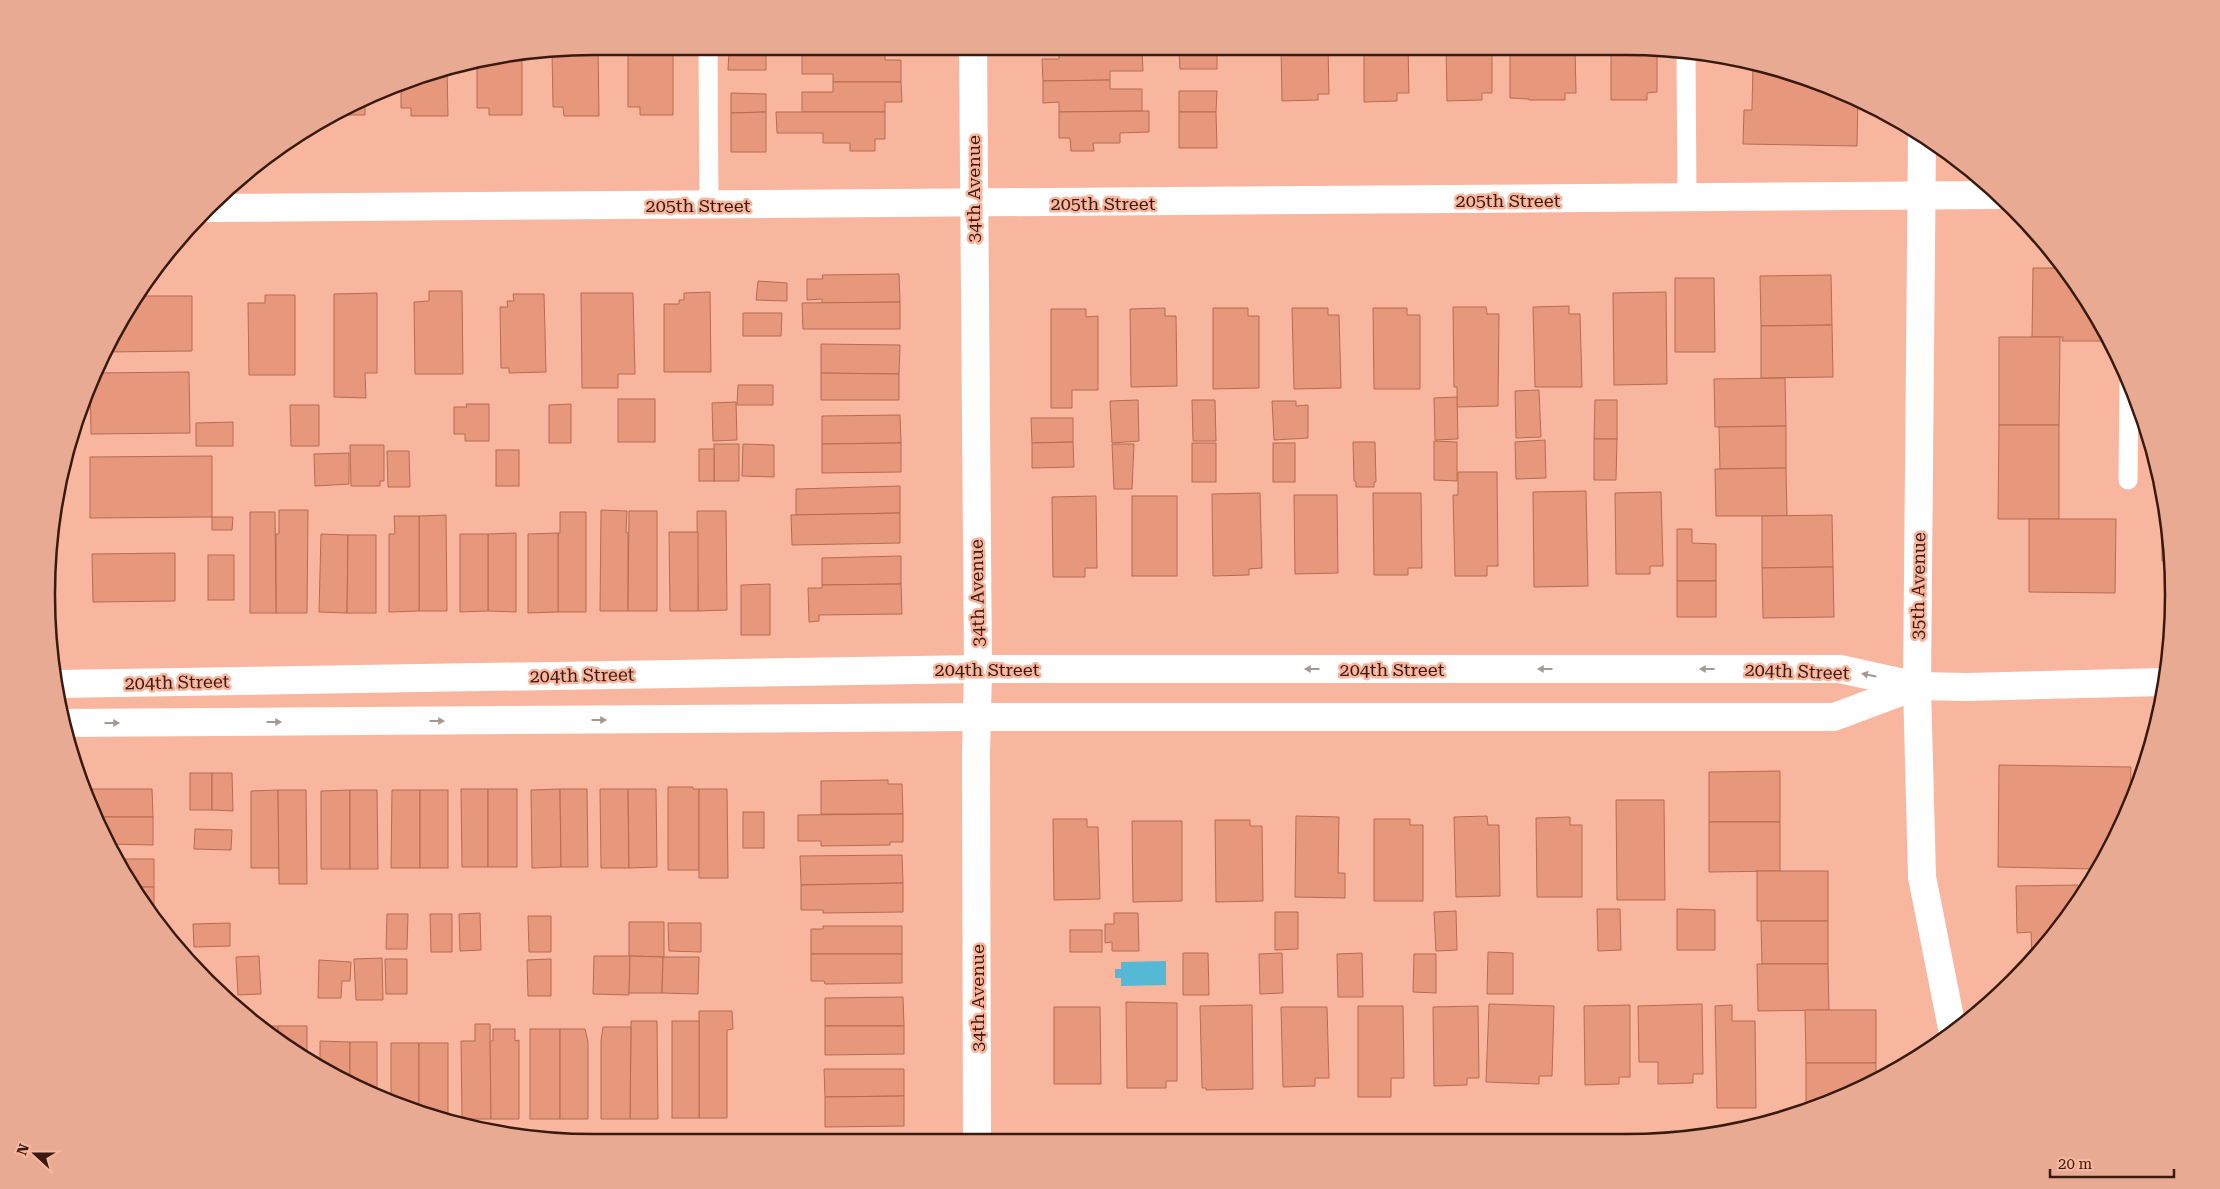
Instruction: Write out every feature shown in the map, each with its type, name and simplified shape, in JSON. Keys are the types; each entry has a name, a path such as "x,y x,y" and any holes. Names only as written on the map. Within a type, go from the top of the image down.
{"street":[{"name":"34th Avenue","path":"972,55 978,669 976,717 977,1134"},
{"name":"35th Avenue","path":"1922,144 1916,686 1922,877 1951,1025"},
{"name":"205th Street","path":"218,208 1687,199 1988,195"},
{"name":"204th Street","path":"63,684 978,669 1840,669 1916,686 1967,687 2158,682"},
{"name":"204th Street","path":"71,724 976,717 1834,717 1916,686"}],"lane":[{"path":"708,55 709,205"},
{"path":"1686,59 1687,199"},
{"path":"2128,480 2129,401"}],"water":[{"path":"1166,961 1166,985 1121,986 1121,978 1115,978 1115,969 1121,969 1121,962"}],"building":[{"path":"598,55 599,116 564,116 563,107 553,107 552,57"},
{"path":"628,55 673,55 673,115 640,115 640,107 628,107"},
{"path":"729,55 766,55 766,70 728,70"},
{"path":"802,55 885,55 885,60 901,60 901,82 833,82 833,74 802,74"},
{"path":"1059,55 1142,55 1143,71 1110,71 1110,80 1043,81 1042,59 1059,59"},
{"path":"1179,55 1217,55 1217,69 1180,69"},
{"path":"1281,55 1328,55 1329,94 1318,94 1318,100 1282,101"},
{"path":"1364,55 1408,55 1409,93 1397,93 1397,101 1364,102"},
{"path":"1446,55 1492,55 1492,93 1482,93 1482,100 1447,101"},
{"path":"1510,55 1575,55 1576,93 1565,93 1565,100 1510,98"},
{"path":"1611,55 1657,56 1657,92 1647,93 1647,100 1611,100"},
{"path":"522,60 522,115 489,115 489,108 477,108 477,68"},
{"path":"1753,70 1799,84 1858,108 1857,146 1743,144 1744,110 1752,110"},
{"path":"447,76 448,116 411,116 411,108 401,108 401,91"},
{"path":"1110,80 1110,89 1142,89 1142,111 1059,112 1059,102 1043,103 1043,81"},
{"path":"833,82 901,82 902,102 885,102 885,112 802,112 802,92 833,92"},
{"path":"1179,91 1217,91 1216,112 1179,112"},
{"path":"731,93 766,94 766,112 731,113"},
{"path":"365,107 365,115 348,115"},
{"path":"1149,111 1149,132 1120,133 1120,143 1093,143 1094,151 1071,151 1070,138 1059,138 1059,112"},
{"path":"766,112 766,152 731,152 731,113"},
{"path":"776,112 885,112 885,139 875,139 875,151 850,151 850,143 823,143 823,133 777,133"},
{"path":"1179,112 1216,112 1217,148 1179,148"},
{"path":"2033,268 2055,268 2093,325 2101,341 2062,341 2063,337 2032,337"},
{"path":"899,274 900,302 822,303 822,299 807,300 807,279 823,279 822,275"},
{"path":"1831,275 1832,325 1761,326 1760,276"},
{"path":"1675,278 1714,278 1715,352 1675,352"},
{"path":"758,281 787,283 787,301 756,300"},
{"path":"429,291 462,291 463,374 415,374 414,302 429,301"},
{"path":"710,292 711,372 664,372 664,304 679,304 679,300 684,300 684,293"},
{"path":"1666,292 1667,384 1614,385 1613,293"},
{"path":"377,293 377,373 365,373 366,398 334,397 334,294"},
{"path":"581,293 633,293 635,374 618,374 618,388 582,388"},
{"path":"513,294 544,294 546,372 509,373 509,368 501,368 500,307 508,307 507,301 514,301"},
{"path":"265,295 295,295 295,375 249,375 248,303 265,303"},
{"path":"145,296 192,296 192,351 113,352"},
{"path":"900,302 900,329 803,329 802,303"},
{"path":"1569,306 1569,314 1580,314 1582,387 1535,387 1533,307"},
{"path":"1453,307 1486,307 1487,314 1499,314 1498,406 1457,407 1457,387 1454,387"},
{"path":"1165,308 1165,316 1176,316 1177,386 1131,387 1130,309"},
{"path":"1213,308 1248,308 1248,316 1259,316 1259,388 1213,389"},
{"path":"1292,308 1328,308 1328,315 1339,315 1341,388 1294,389"},
{"path":"1373,308 1407,308 1407,315 1420,315 1420,389 1374,389"},
{"path":"1051,309 1086,309 1086,317 1098,316 1098,390 1072,390 1072,408 1051,408"},
{"path":"743,313 782,313 781,336 743,336"},
{"path":"1832,325 1833,377 1761,378 1761,326"},
{"path":"1999,337 2060,337 2059,425 1999,425"},
{"path":"821,344 900,345 899,374 821,373"},
{"path":"189,372 190,433 91,434 90,403 103,373"},
{"path":"821,373 899,374 899,400 821,400"},
{"path":"1785,378 1786,426 1715,427 1714,379"},
{"path":"738,385 773,385 773,405 737,405"},
{"path":"1539,390 1541,437 1516,438 1515,391"},
{"path":"1457,397 1458,439 1435,440 1434,398"},
{"path":"618,399 655,399 655,442 618,442"},
{"path":"1138,400 1139,441 1112,443 1110,401"},
{"path":"1192,400 1215,400 1216,441 1193,441"},
{"path":"1595,400 1617,400 1617,439 1594,439"},
{"path":"1272,401 1296,401 1296,406 1308,405 1308,438 1274,440"},
{"path":"736,402 737,440 713,441 712,403"},
{"path":"466,404 489,404 489,441 465,441 465,434 454,434 454,407 467,407"},
{"path":"571,404 571,443 549,443 549,405"},
{"path":"290,405 319,405 319,446 291,446"},
{"path":"900,415 901,443 822,444 822,416"},
{"path":"1031,418 1073,418 1073,442 1032,443"},
{"path":"233,422 233,446 196,446 196,423"},
{"path":"1999,425 2059,425 2059,519 1998,519"},
{"path":"1786,426 1786,468 1720,469 1719,427"},
{"path":"1594,439 1617,439 1616,480 1594,480"},
{"path":"1545,440 1546,478 1516,479 1515,442"},
{"path":"1434,441 1457,442 1457,481 1434,480"},
{"path":"1073,442 1074,467 1032,468 1032,443"},
{"path":"1353,442 1375,442 1376,482 1374,482 1374,487 1356,487 1356,482 1354,481"},
{"path":"901,443 901,472 822,473 822,444"},
{"path":"1192,443 1216,443 1216,482 1192,482"},
{"path":"1273,443 1295,443 1295,482 1273,482"},
{"path":"714,444 739,444 739,481 714,481"},
{"path":"743,444 774,445 774,477 742,476"},
{"path":"1112,444 1134,444 1132,489 1114,489"},
{"path":"350,445 384,445 384,481 380,481 380,486 351,486"},
{"path":"699,449 714,449 714,481 699,481"},
{"path":"496,450 519,450 519,486 496,486"},
{"path":"387,451 409,451 410,487 388,487"},
{"path":"349,453 349,484 315,486 314,454"},
{"path":"212,456 212,517 90,518 90,457"},
{"path":"1786,468 1787,516 1716,516 1715,469"},
{"path":"1458,472 1497,472 1498,566 1487,566 1487,576 1455,576 1453,495 1458,495"},
{"path":"900,486 900,513 796,515 796,489"},
{"path":"1586,491 1588,586 1534,587 1533,492"},
{"path":"1661,492 1663,566 1650,566 1650,574 1616,574 1615,493"},
{"path":"1260,493 1262,568 1249,569 1249,575 1213,576 1212,494"},
{"path":"1373,493 1421,493 1422,568 1408,568 1408,575 1374,575"},
{"path":"1294,495 1337,495 1338,573 1295,574"},
{"path":"1096,496 1097,568 1085,568 1085,577 1053,577 1052,497"},
{"path":"1132,496 1177,496 1177,576 1132,576"},
{"path":"279,510 308,510 307,613 276,613 276,534 279,534"},
{"path":"601,510 627,511 628,611 600,611"},
{"path":"629,511 657,511 657,611 628,611"},
{"path":"697,511 726,511 727,610 698,611"},
{"path":"250,512 275,512 276,613 250,613"},
{"path":"560,512 586,512 586,612 558,612 558,533 560,533"},
{"path":"900,513 900,543 792,545 791,515"},
{"path":"446,515 447,611 419,611 419,516"},
{"path":"1832,515 1833,567 1762,568 1762,516"},
{"path":"394,516 419,516 419,611 389,612 389,534 395,534"},
{"path":"212,517 233,517 232,530 212,530"},
{"path":"2029,519 2116,519 2115,593 2029,592"},
{"path":"1677,529 1692,529 1692,543 1716,544 1716,581 1677,581"},
{"path":"669,532 698,532 698,611 670,611"},
{"path":"516,533 516,612 488,611 488,534"},
{"path":"558,533 558,612 528,613 528,534"},
{"path":"321,534 348,535 347,613 319,612"},
{"path":"460,534 488,534 488,611 460,612"},
{"path":"348,535 376,535 376,613 347,613"},
{"path":"2162,538 2164,561 2162,561"},
{"path":"175,553 175,601 93,602 92,554"},
{"path":"208,555 234,555 234,600 208,600"},
{"path":"901,556 901,584 822,585 822,558"},
{"path":"1833,567 1834,617 1763,618 1762,568"},
{"path":"1677,581 1716,581 1716,617 1677,617"},
{"path":"770,584 770,635 741,635 741,585"},
{"path":"901,584 902,614 819,615 819,621 809,622 808,588 822,588 822,585"},
{"path":"1999,765 2131,767 2131,783 2124,801 2090,869 1998,867"},
{"path":"1780,771 1780,822 1709,822 1709,772"},
{"path":"190,773 212,773 212,810 190,810"},
{"path":"212,773 232,773 233,811 212,810"},
{"path":"888,780 888,784 902,784 903,814 821,814 821,781"},
{"path":"668,787 693,787 693,789 699,789 699,870 668,870"},
{"path":"92,789 152,789 153,817 104,817"},
{"path":"461,789 488,789 488,867 462,867"},
{"path":"488,789 517,789 517,867 488,867"},
{"path":"560,789 561,867 532,868 531,790"},
{"path":"560,789 587,789 588,867 561,867"},
{"path":"600,789 628,789 629,868 601,868"},
{"path":"628,789 656,789 657,867 629,868"},
{"path":"699,789 727,789 728,878 699,878"},
{"path":"278,790 279,868 251,868 251,791"},
{"path":"278,790 306,790 307,884 279,884"},
{"path":"350,790 350,869 321,869 321,791"},
{"path":"350,790 377,790 378,869 350,869"},
{"path":"392,790 420,790 420,868 391,868"},
{"path":"420,790 448,790 448,868 420,868"},
{"path":"1616,800 1664,800 1665,900 1617,900"},
{"path":"743,812 764,812 764,848 743,848"},
{"path":"903,814 903,842 890,842 890,845 821,846 821,841 798,841 798,815"},
{"path":"1296,816 1339,817 1338,873 1345,873 1345,898 1295,897"},
{"path":"1487,816 1488,825 1499,825 1500,896 1456,897 1454,817"},
{"path":"104,817 153,817 153,845 117,844"},
{"path":"1570,817 1570,825 1582,825 1582,897 1537,897 1536,818"},
{"path":"1053,819 1087,819 1087,827 1098,827 1100,899 1054,900"},
{"path":"1374,819 1410,819 1410,825 1423,825 1423,901 1374,901"},
{"path":"1215,820 1250,820 1250,826 1262,826 1263,901 1216,902"},
{"path":"1132,821 1182,821 1182,901 1133,902"},
{"path":"1709,822 1780,822 1780,871 1709,872"},
{"path":"195,829 232,830 231,850 194,849"},
{"path":"902,855 903,883 801,885 800,856"},
{"path":"124,859 154,859 154,887 142,887"},
{"path":"1757,871 1828,871 1828,921 1757,921"},
{"path":"903,883 903,912 823,913 823,910 801,910 801,885"},
{"path":"2078,885 2054,923 2032,949 2031,932 2017,933 2016,886"},
{"path":"142,887 154,887 154,906"},
{"path":"1597,909 1620,909 1621,950 1598,951"},
{"path":"1677,909 1715,910 1715,950 1677,950"},
{"path":"1456,911 1457,950 1436,951 1434,912"},
{"path":"1275,912 1298,912 1298,949 1275,950"},
{"path":"480,913 481,950 460,951 459,914"},
{"path":"1114,913 1138,913 1139,951 1112,951 1112,942 1105,943 1105,924 1114,924"},
{"path":"387,914 408,914 407,949 386,949"},
{"path":"430,914 452,914 452,952 431,952"},
{"path":"528,916 551,916 551,952 529,952"},
{"path":"1761,921 1828,921 1828,964 1762,964"},
{"path":"629,922 664,922 664,957 629,956"},
{"path":"230,923 230,946 194,947 193,924"},
{"path":"668,923 701,923 701,952 669,951"},
{"path":"823,926 902,926 902,954 811,954 811,929 823,929"},
{"path":"1070,930 1102,930 1102,952 1070,952"},
{"path":"1488,952 1513,953 1513,994 1487,994"},
{"path":"1183,953 1208,953 1209,995 1183,995"},
{"path":"1282,953 1283,993 1260,994 1259,954"},
{"path":"1362,953 1363,997 1338,997 1337,954"},
{"path":"811,954 902,954 902,983 825,984 824,981 811,981"},
{"path":"1414,954 1436,954 1436,993 1413,992"},
{"path":"259,956 261,994 238,995 236,957"},
{"path":"594,956 630,956 629,995 593,994"},
{"path":"630,956 663,957 662,993 629,993"},
{"path":"663,957 699,957 698,994 662,993"},
{"path":"382,958 383,1000 356,1000 354,959"},
{"path":"385,959 407,959 407,994 386,994"},
{"path":"551,959 551,996 528,996 527,960"},
{"path":"319,960 351,962 350,981 342,981 341,998 318,998"},
{"path":"1757,964 1828,964 1829,1010 1758,1011"},
{"path":"903,997 904,1026 825,1026 825,998"},
{"path":"1126,1002 1177,1003 1177,1081 1166,1081 1166,1088 1127,1088"},
{"path":"1489,1004 1554,1006 1552,1076 1539,1076 1539,1084 1486,1082"},
{"path":"1702,1004 1703,1074 1693,1074 1693,1083 1658,1084 1658,1062 1639,1062 1638,1006"},
{"path":"1252,1005 1253,1089 1206,1090 1206,1088 1202,1088 1200,1006"},
{"path":"1630,1005 1630,1077 1619,1077 1619,1084 1585,1085 1584,1006"},
{"path":"1732,1005 1732,1021 1755,1021 1756,1108 1717,1108 1715,1006"},
{"path":"1358,1006 1403,1006 1404,1078 1391,1078 1391,1097 1358,1097"},
{"path":"1478,1006 1479,1078 1467,1078 1467,1085 1434,1086 1433,1007"},
{"path":"1054,1007 1100,1007 1101,1084 1054,1084"},
{"path":"1281,1007 1327,1007 1329,1078 1315,1078 1315,1086 1283,1087"},
{"path":"1805,1010 1876,1010 1876,1063 1806,1063"},
{"path":"699,1011 732,1011 733,1029 727,1030 727,1118 699,1118"},
{"path":"631,1021 657,1021 658,1119 630,1119"},
{"path":"672,1021 699,1021 699,1118 672,1118"},
{"path":"475,1024 490,1024 491,1119 462,1118 461,1041 475,1041"},
{"path":"270,1026 278,1026 278,1031"},
{"path":"278,1026 307,1026 307,1051 295,1043 278,1031"},
{"path":"825,1026 904,1026 904,1054 825,1055"},
{"path":"603,1027 631,1027 630,1119 601,1119 601,1041"},
{"path":"493,1029 515,1029 515,1041 519,1040 519,1119 491,1119 490,1041 493,1041"},
{"path":"530,1029 560,1029 560,1119 530,1119"},
{"path":"560,1029 585,1029 588,1042 588,1119 560,1119"},
{"path":"320,1041 350,1042 350,1075 320,1059"},
{"path":"350,1042 377,1042 377,1088 350,1075"},
{"path":"391,1043 419,1043 419,1104 391,1094"},
{"path":"419,1043 448,1043 448,1114 419,1104"},
{"path":"1806,1063 1876,1063 1876,1072 1832,1093 1806,1102"},
{"path":"824,1069 904,1069 904,1096 825,1097"},
{"path":"904,1096 904,1126 825,1127 825,1097"}]}
